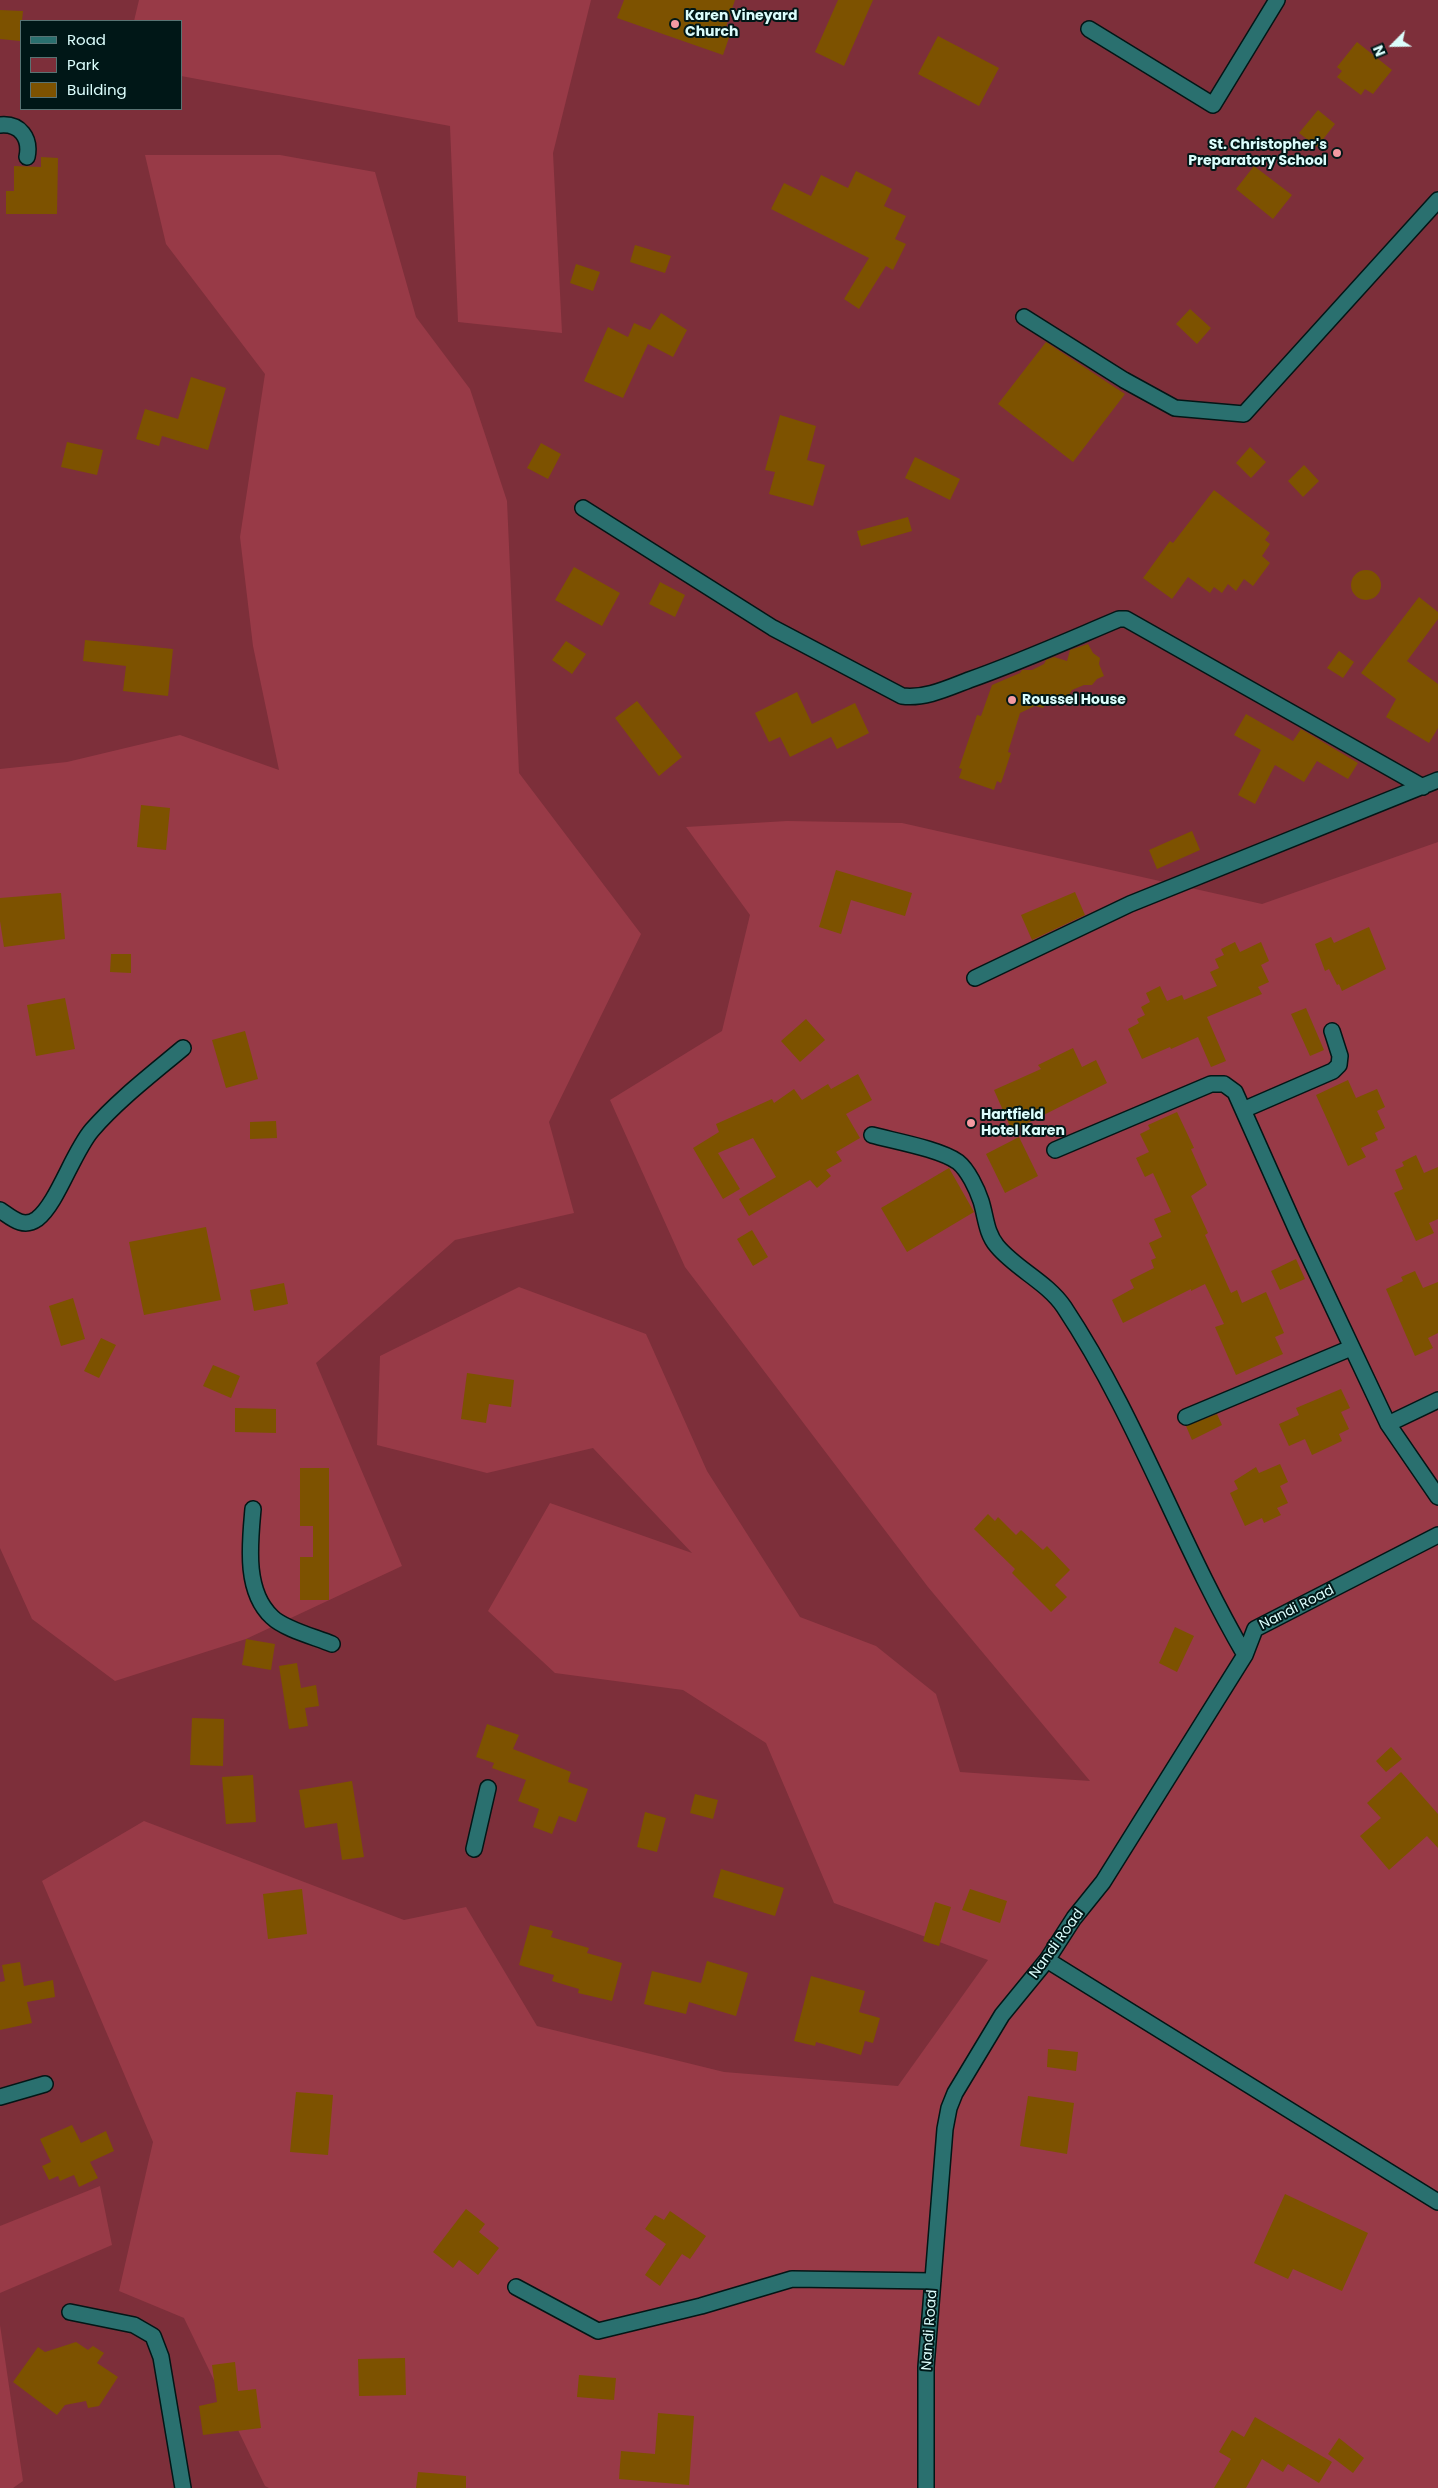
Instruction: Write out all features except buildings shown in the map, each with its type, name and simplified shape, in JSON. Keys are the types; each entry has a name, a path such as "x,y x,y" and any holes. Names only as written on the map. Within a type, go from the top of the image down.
{"street":[{"path":"1089,29 1213,105 1277,0"},
{"path":"0,125 11,124 20,130 27,139 27,157"},
{"path":"1024,317 1124,380 1175,408 1244,414 1438,200"},
{"path":"583,508 773,628 902,696 912,698 956,685 1030,659 1119,619 1126,619 1423,787"},
{"path":"975,978 1130,904 1438,780"},
{"path":"1243,1110 1333,1070 1339,1065 1340,1056 1332,1031"},
{"path":"0,1210 19,1223 29,1223 38,1218 48,1206 91,1131 116,1106 183,1048"},
{"path":"1055,1150 1211,1084 1224,1084 1235,1092 1351,1348 1388,1424 1438,1497"},
{"path":"872,1135 940,1154 959,1162 973,1182 981,1200 991,1238 1003,1253 1025,1269 1062,1305 1122,1407 1224,1619 1246,1655"},
{"path":"1186,1417 1351,1348"},
{"path":"1388,1424 1438,1400"},
{"path":"253,1509 250,1551 254,1582 260,1602 272,1618 332,1644"},
{"name":"Nandi Road","path":"926,2488 926,2367 949,2108 964,2078 1002,2015 1047,1960 1074,1918 1104,1882 1246,1655 1255,1629 1438,1535"},
{"path":"474,1849 488,1788"},
{"path":"1047,1960 1438,2202"},
{"path":"0,2097 45,2084"},
{"path":"516,2287 598,2331 701,2306 792,2279 933,2281"},
{"path":"70,2312 134,2325 153,2336 161,2356 183,2488"}],"green space":[{"path":"0,0 1438,0 1438,2488 0,2488"}],"shaded area":[{"path":"139,0 591,0 553,153 562,333 458,322 450,126 182,76 182,20 134,20"},
{"path":"145,155 280,155 375,172 416,317 470,389 507,501 519,773 641,934 549,1122 574,1213 455,1240 316,1363 402,1566 246,1639 115,1681 32,1619 0,1548 0,769 67,762 180,735 279,770 253,646 240,537 265,374 166,244"},
{"path":"787,821 902,823 1262,904 1438,842 1438,2488 269,2488 265,2486 184,2318 119,2291 153,2142 42,1881 144,1821 404,1920 466,1907 537,2026 724,2072 898,2086 988,1960 834,1903 766,1743 683,1690 555,1673 488,1611 550,1503 692,1553 593,1448 487,1473 377,1445 380,1356 519,1287 646,1334 707,1471 800,1617 876,1646 936,1694 960,1772 1090,1781 928,1587 685,1267 610,1100 722,1031 750,915 686,827"},
{"path":"100,2186 112,2245 0,2293 0,2226"},
{"path":"0,2325 23,2481 13,2488 0,2488"}],"place":[{"name":"Karen Vineyard Church","path":"675,24"},
{"name":"St. Christopher's Preparatory School","path":"1337,153"},
{"name":"Roussel House","path":"1012,700"},
{"name":"Hartfield Hotel Karen","path":"971,1123"}]}
